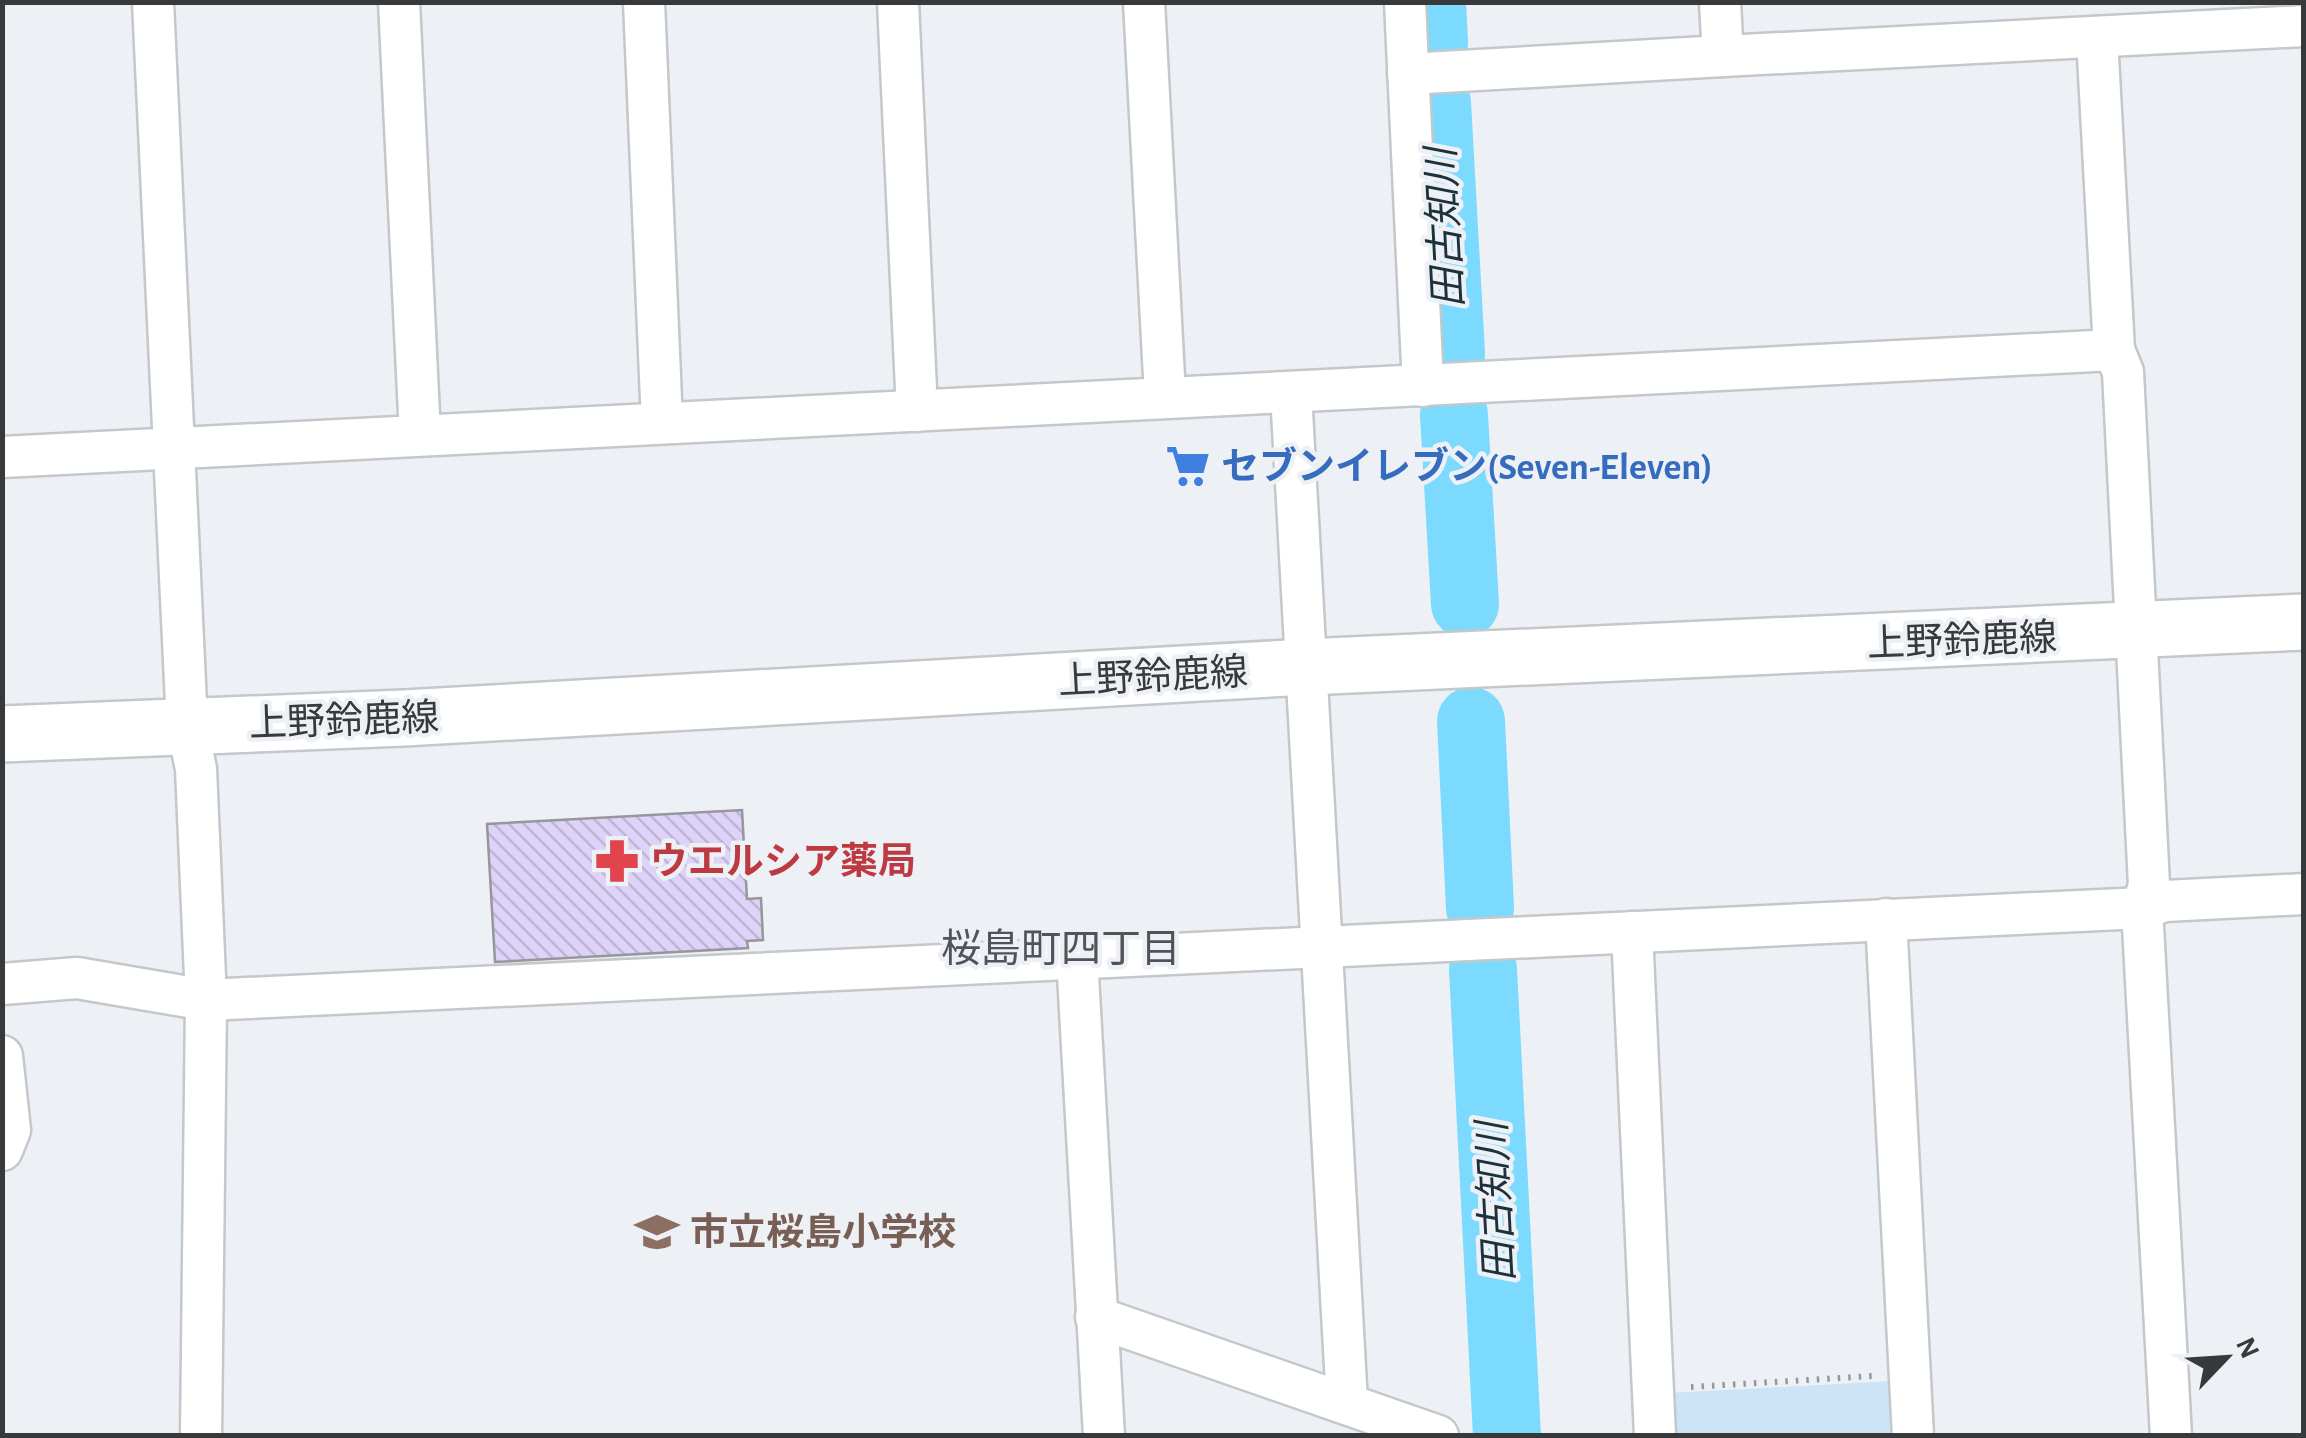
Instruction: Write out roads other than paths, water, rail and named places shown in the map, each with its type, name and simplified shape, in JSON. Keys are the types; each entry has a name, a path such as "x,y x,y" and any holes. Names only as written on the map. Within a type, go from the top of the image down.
{"main road":[{"name":"上野鈴鹿線","path":"2,734 404,718 1306,667 2304,622"}],"street":[{"path":"153,2 187,725 196,770 206,1000 201,1436"},
{"path":"398,2 420,435"},
{"path":"644,2 662,423"},
{"path":"898,2 917,412"},
{"path":"1144,2 1165,396"},
{"path":"1404,2 1423,386"},
{"path":"1720,2 1723,56"},
{"path":"1408,74 2304,26"},
{"path":"2097,38 2114,350 2123,372 2149,885 2142,908 2171,1436"},
{"path":"2,456 2114,350"},
{"path":"1290,393 1347,1404"},
{"path":"2,984 77,978 206,1000 2142,908 2165,901 2304,894"},
{"path":"1886,919 1913,1436"},
{"path":"1632,932 1655,1436"},
{"path":"1077,957 1104,1436"},
{"path":"2,1056 10,1130 2,1150"},
{"path":"1096,1317 1438,1436"}],"waterway":[{"name":"田古知川","path":"1432,2 1434,42"},
{"name":"田古知川","path":"1437,103 1451,354"},
{"name":"田古知川","path":"1454,415 1465,604"},
{"name":"田古知川","path":"1471,721 1480,908"},
{"name":"田古知川","path":"1483,969 1507,1436"}],"place":[{"name":"セブンイレブン(Seven-Eleven)","path":"1188,466"},
{"name":"ウエルシア薬局","path":"617,861"},
{"name":"市立桜島小学校","path":"657,1232"}],"district":[{"name":"桜島町四丁目","path":"1061,948"}]}
